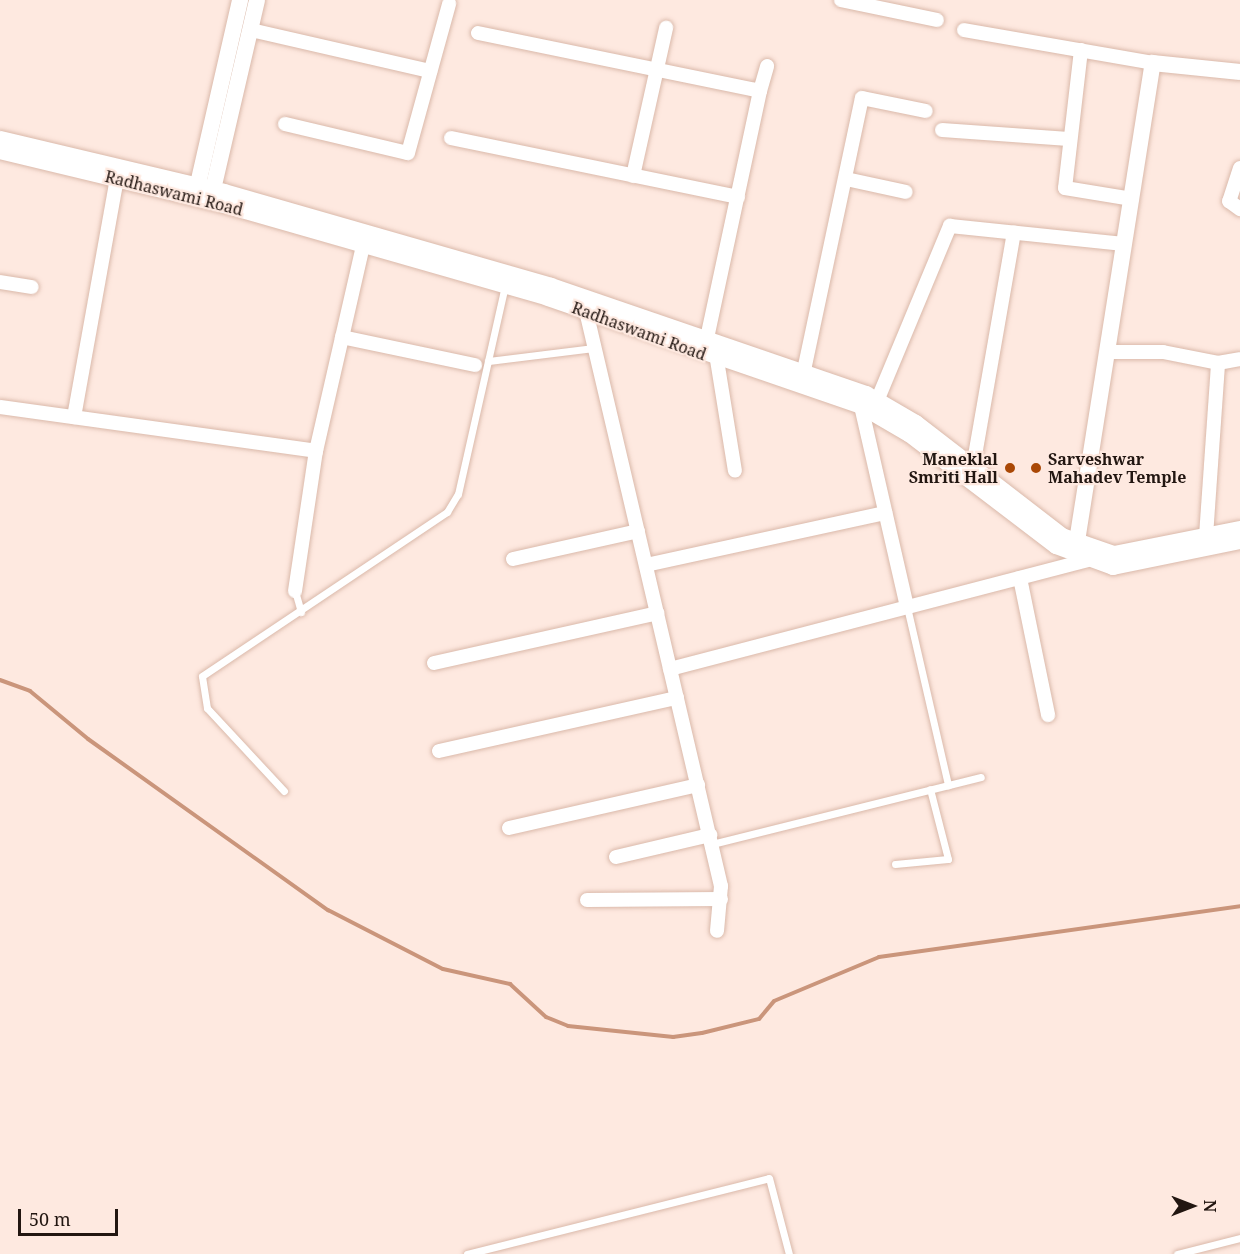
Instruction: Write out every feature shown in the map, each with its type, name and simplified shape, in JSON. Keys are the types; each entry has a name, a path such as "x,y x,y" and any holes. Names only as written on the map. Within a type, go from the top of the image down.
{"street":[{"path":"204,194 240,0"},
{"path":"204,194 251,30 257,0"},
{"path":"841,0 937,20"},
{"path":"285,124 408,153 449,4"},
{"path":"633,176 666,28"},
{"path":"251,30 429,70"},
{"path":"964,30 1153,63 1240,72"},
{"path":"478,33 760,91"},
{"path":"1081,50 1065,188 1132,199"},
{"path":"1077,541 1153,63"},
{"path":"706,343 767,66"},
{"path":"803,375 862,98 926,111"},
{"path":"942,130 1069,139"},
{"path":"451,138 738,197"},
{"name":"Radhaswami Road","path":"0,139 551,286 706,343 803,375 869,403 973,467 1062,536 1114,554 1240,529"},
{"name":"Radhaswami Road","path":"0,152 117,179 204,194"},
{"path":"1240,168 1229,201 1240,209"},
{"path":"74,417 117,179"},
{"path":"846,179 906,192"},
{"path":"907,607 885,513 869,403 950,226 1124,244"},
{"path":"973,467 1014,233"},
{"path":"296,591 316,450 365,238"},
{"name":"Radhaswami Road","path":"365,238 586,311 717,360 869,403 1056,546 1113,567 1240,542"},
{"path":"0,282 32,287"},
{"path":"586,311 711,839 721,899 717,931"},
{"path":"342,337 482,363"},
{"path":"1107,352 1163,352 1218,363 1240,359"},
{"path":"717,360 735,471"},
{"path":"1206,536 1218,363"},
{"path":"0,407 316,450"},
{"path":"646,565 885,513"},
{"path":"513,559 638,531"},
{"path":"670,669 1091,559"},
{"path":"1020,578 1048,715"},
{"path":"434,663 657,613"},
{"path":"439,751 677,698"},
{"path":"509,828 698,785"},
{"path":"616,857 711,839"},
{"path":"587,900 721,899"}],"lane":[{"path":"284,791 207,708 200,686 202,676 302,612 447,512 458,494 482,363 505,285"},
{"path":"482,363 594,348"},
{"path":"296,591 302,612"},
{"path":"907,607 948,785"},
{"path":"711,839 981,777"},
{"path":"895,864 948,859 930,789"},
{"path":"466,1254 769,1178 789,1254"},
{"path":"1177,1254 1240,1238"}],"waterway":[{"path":"0,680 30,691 88,739 328,910 443,969 510,984 546,1017 568,1026 673,1037 702,1033 759,1019 774,1001 879,957 1240,906"}],"place":[{"name":"Maneklal Smriti Hall","path":"1010,468"},
{"name":"Sarveshwar Mahadev Temple","path":"1036,468"}]}
